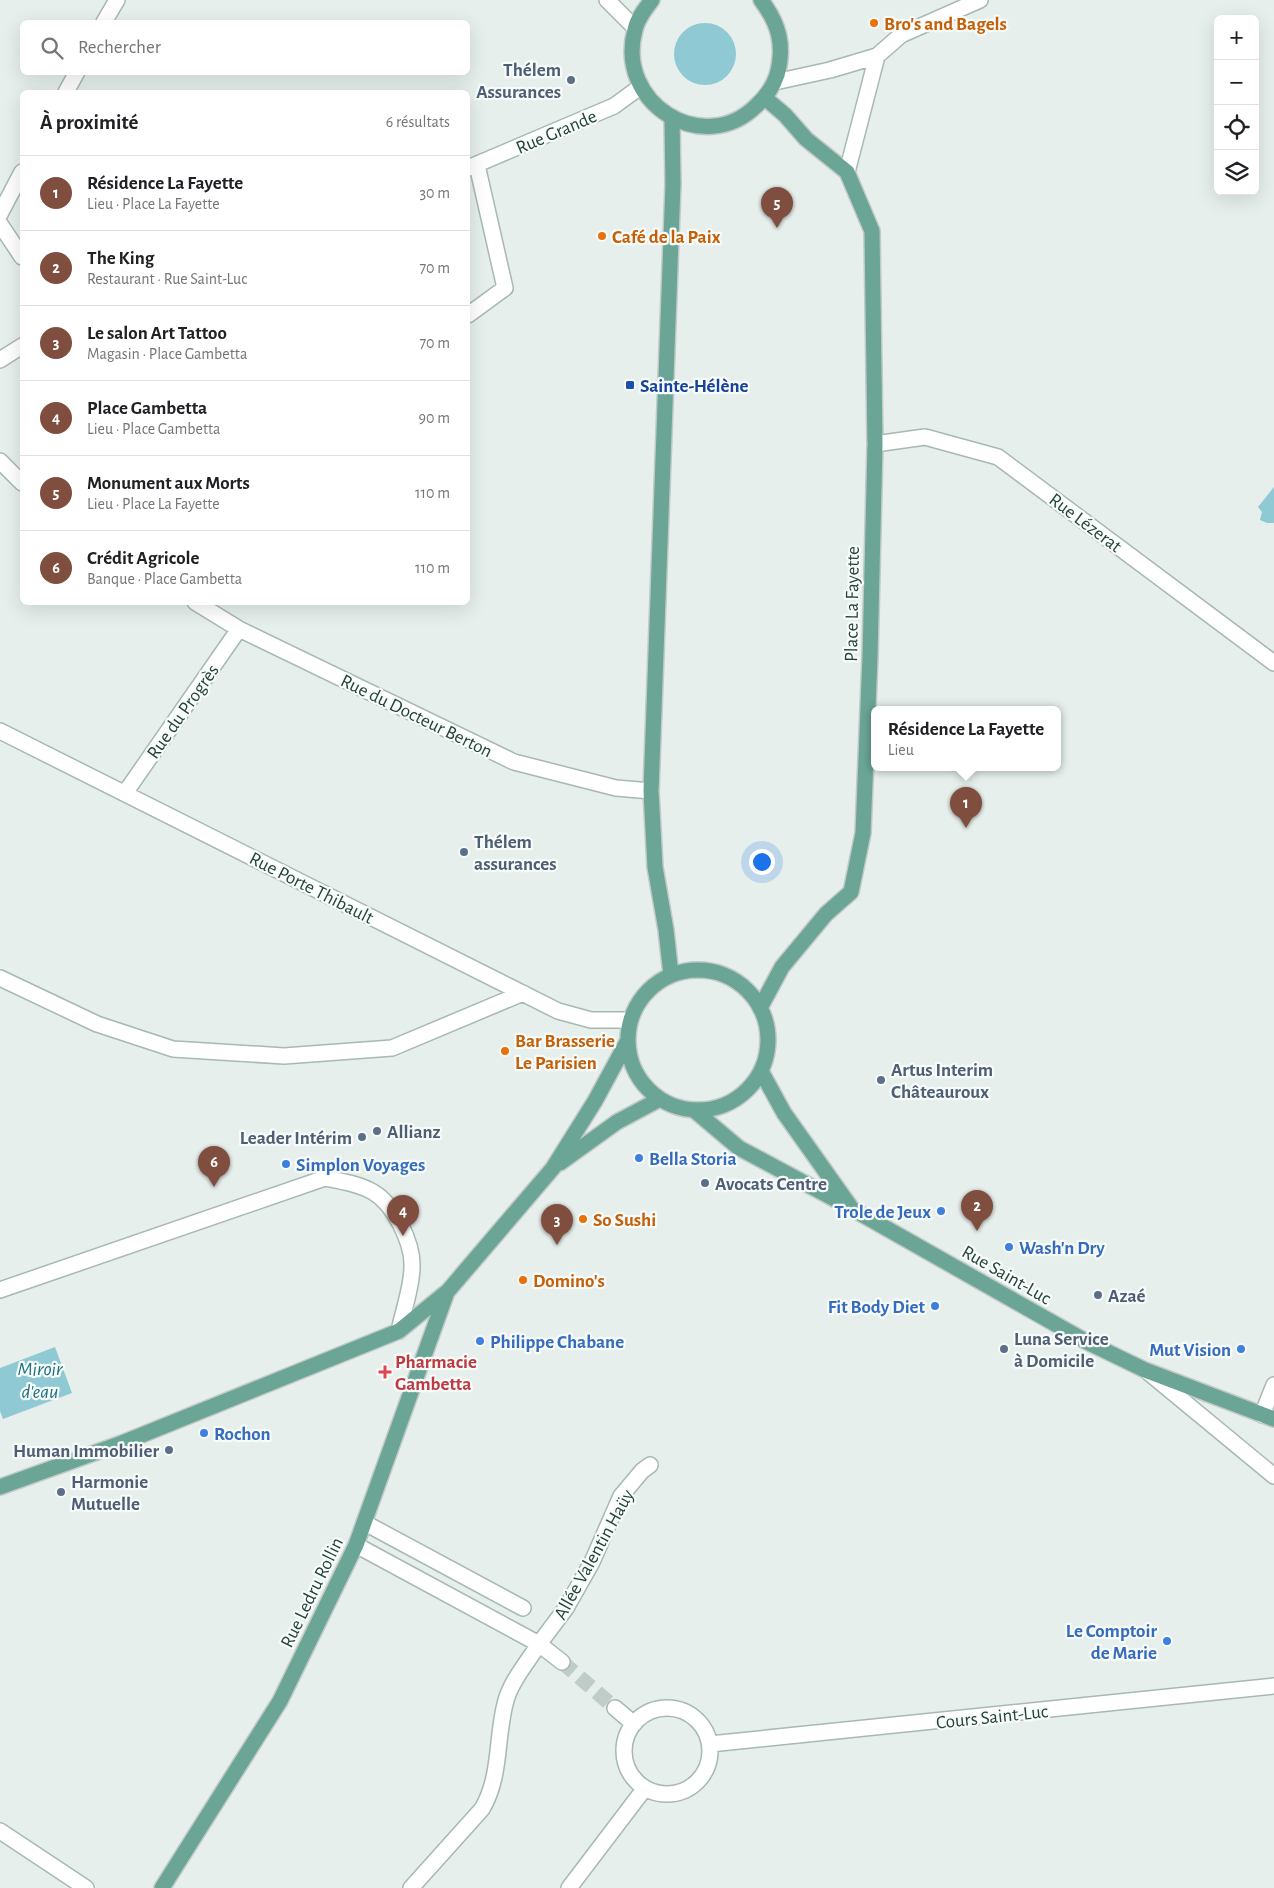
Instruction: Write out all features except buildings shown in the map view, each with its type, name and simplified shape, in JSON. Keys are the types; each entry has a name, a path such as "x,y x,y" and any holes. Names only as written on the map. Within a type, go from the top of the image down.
{"main road":[{"path":"652,0 635,28 631,48 633,68 640,87 653,104 672,118 692,125 712,126 732,122 750,112 765,98 775,82 781,61 780,39 773,18 761,0"},
{"name":"Place La Fayette","path":"760,1008 782,967 826,914 851,892 863,833 870,657 875,444 872,231 847,172 806,139 785,115 765,98"},
{"path":"671,975 666,930 655,867 651,791 672,184 672,118"},
{"path":"0,1488 122,1443 399,1331 448,1291 553,1168 595,1102 627,1042 630,1020 639,1001 653,986 671,975 691,970 712,971 731,978 748,990 760,1008 768,1028 768,1050 761,1071 750,1088 733,1101 714,1108 694,1110 676,1106 660,1099 643,1084 632,1064 627,1042"},
{"name":"Rue Saint-Luc","path":"761,1071 784,1113 852,1210"},
{"path":"553,1168 617,1122 660,1099"},
{"name":"Rue Saint-Luc","path":"694,1110 739,1148 1087,1342 1145,1370 1270,1417"},
{"name":"Rue Ledru Rollin","path":"162,1888 280,1701 356,1545 448,1291"}],"street":[{"path":"105,20 116,0"},
{"path":"607,0 635,28"},
{"path":"775,82 830,70 877,56 902,35 980,0"},
{"path":"847,172 877,56"},
{"path":"67,90 75,75"},
{"name":"Rue Grande","path":"472,166 614,106 640,87"},
{"path":"470,314 504,288 472,166"},
{"path":"0,214 20,176"},
{"path":"0,224 20,254"},
{"path":"0,360 20,347"},
{"name":"Rue Lézerat","path":"875,444 925,437 998,457 1274,663"},
{"path":"0,461 20,482"},
{"name":"Rue du Docteur Berton","path":"200,605 239,629 514,762 616,788 651,791"},
{"name":"Rue du Progrès","path":"125,793 239,629"},
{"name":"Rue Porte Thibault","path":"0,731 558,1011 591,1020 630,1020"},
{"path":"0,978 97,1024 174,1049 284,1056 392,1048 523,994"},
{"path":"0,1290 325,1178 350,1183 373,1192 389,1205 406,1235 412,1267 399,1331"},
{"name":"Rue Saint-Luc","path":"1145,1370 1274,1476"},
{"path":"1270,1417 1274,1385"},
{"name":"Allée Valentin Haüy","path":"411,1888 482,1809 489,1798 495,1778 505,1703 511,1687 539,1644 566,1608 592,1562 621,1496 650,1465"},
{"path":"365,1524 523,1608"},
{"path":"356,1545 539,1644 562,1662"},
{"name":"Cours Saint-Luc","path":"710,1744 1274,1686"},
{"path":"615,1708 634,1724"},
{"path":"671,1709 685,1712 697,1720 705,1731 710,1744 710,1758 706,1771 697,1783 685,1790 672,1794 658,1793 645,1788 634,1778 627,1766 624,1752 627,1737 634,1724 644,1715 657,1710 671,1709"},
{"path":"569,1888 645,1788"},
{"path":"0,1831 86,1888"}],"water":[{"path":"705,23 717,26 727,32 733,42 736,54 733,66 727,76 717,82 705,85 693,82 683,76 677,66 674,54 677,42 683,32 693,26"},
{"path":"1274,487 1274,523 1267,523 1260,520 1262,512 1258,507"},
{"name":"Miroir d'eau","path":"55,1347 72,1393 3,1419 0,1411 0,1368"}],"tunnel":[{"path":"562,1662 615,1708"}],"place":[{"name":"Bro's and Bagels","path":"874,23"},
{"name":"Thélem Assurances","path":"571,80"},
{"name":"Monument aux Morts","path":"777,228"},
{"name":"Café de la Paix","path":"602,236"},
{"name":"Sainte-Hélène","path":"630,385"},
{"name":"Résidence La Fayette","path":"966,828"},
{"name":"Thélem assurances","path":"464,852"},
{"name":"Bar Brasserie Le Parisien","path":"505,1051"},
{"name":"Artus Interim Châteauroux","path":"881,1080"},
{"name":"Allianz","path":"377,1131"},
{"name":"Leader Intérim","path":"362,1137"},
{"name":"Bella Storia","path":"639,1158"},
{"name":"Simplon Voyages","path":"286,1164"},
{"name":"Avocats Centre","path":"705,1183"},
{"name":"Crédit Agricole","path":"214,1187"},
{"name":"Trole de Jeux","path":"941,1211"},
{"name":"So Sushi","path":"583,1219"},
{"name":"The King","path":"977,1231"},
{"name":"Place Gambetta","path":"403,1236"},
{"name":"Le salon Art Tattoo","path":"557,1245"},
{"name":"Wash'n Dry","path":"1009,1247"},
{"name":"Domino's","path":"523,1280"},
{"name":"Azaé","path":"1098,1295"},
{"name":"Fit Body Diet","path":"935,1306"},
{"name":"Philippe Chabane","path":"480,1341"},
{"name":"Luna Service à Domicile","path":"1004,1349"},
{"name":"Mut Vision","path":"1241,1349"},
{"name":"Pharmacie Gambetta","path":"385,1372"},
{"name":"Rochon","path":"204,1433"},
{"name":"Human Immobilier","path":"169,1450"},
{"name":"Harmonie Mutuelle","path":"61,1492"},
{"name":"Le Comptoir de Marie","path":"1167,1641"}]}
